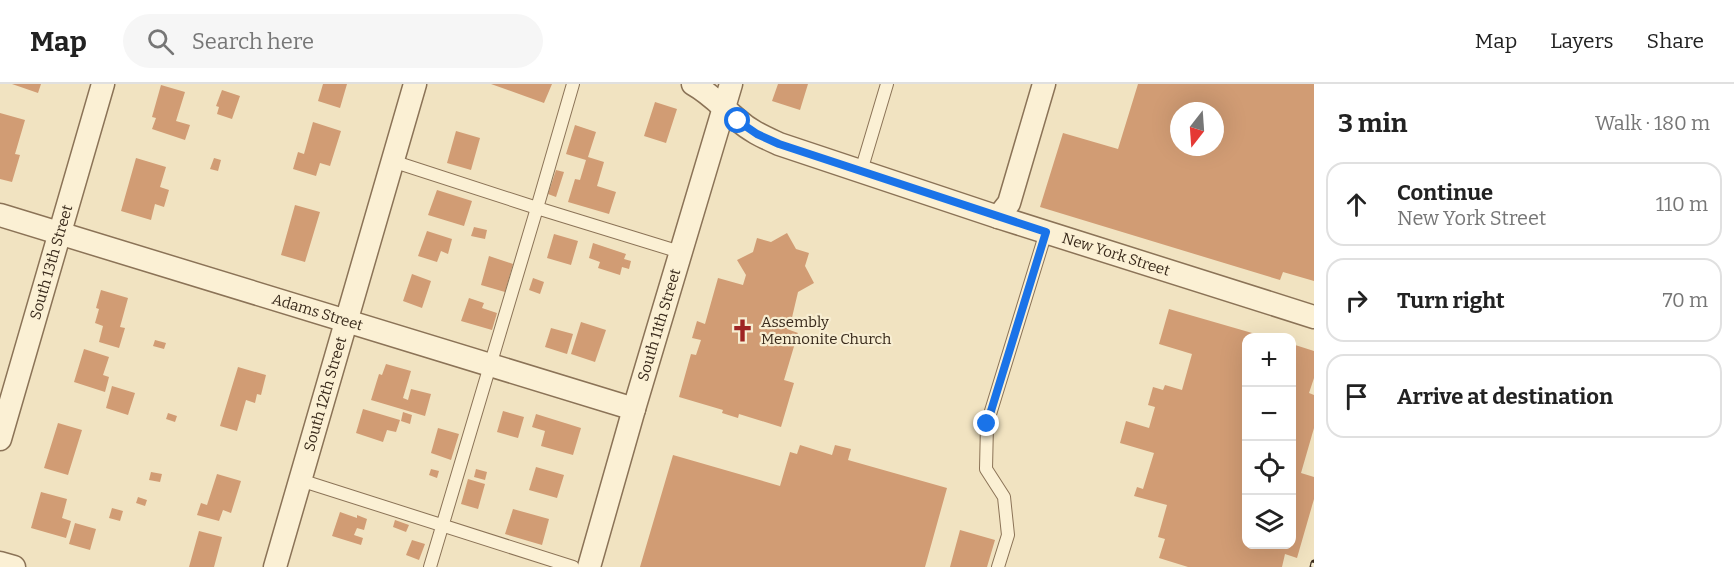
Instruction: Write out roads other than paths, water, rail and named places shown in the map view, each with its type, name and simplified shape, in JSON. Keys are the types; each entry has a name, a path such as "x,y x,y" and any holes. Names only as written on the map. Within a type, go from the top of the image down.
{"street":[{"name":"South 13th Street","path":"0,439 103,84"},
{"name":"South 12th Street","path":"275,567 415,84"},
{"name":"New York Street","path":"693,84 707,92 738,121 757,134 779,144 998,217 1314,317"},
{"name":"South 11th Street","path":"589,567 731,84"},
{"path":"998,217 1009,203 1044,84"},
{"name":"Adams Street","path":"0,215 634,409"},
{"path":"0,563 14,567"}],"lane":[{"path":"430,567 573,84"},
{"path":"861,171 887,84"},
{"path":"392,161 680,252"},
{"path":"998,567 1008,535 1004,497 986,469 987,424 1046,232"},
{"path":"300,480 573,567"}],"railway":[{"path":"1313,567 1314,563"}],"place":[{"name":"Assembly Mennonite Church","path":"743,331"}]}
